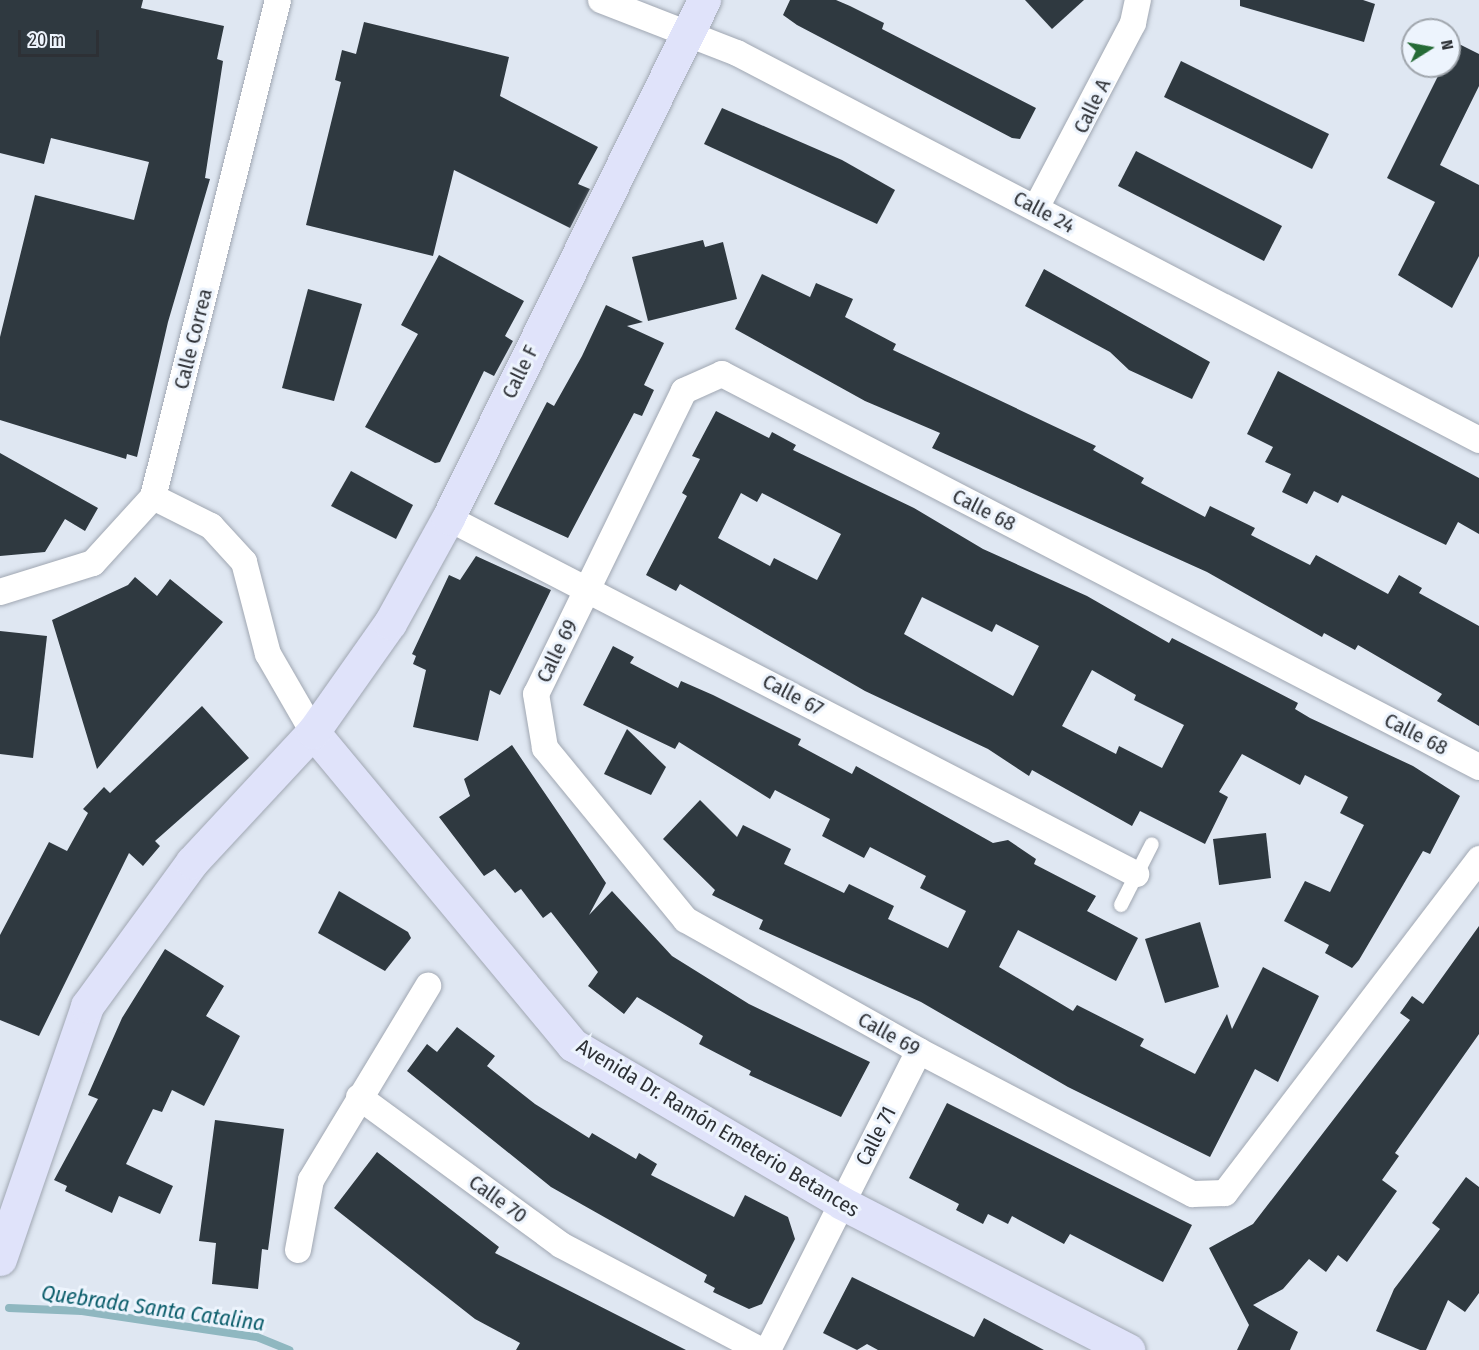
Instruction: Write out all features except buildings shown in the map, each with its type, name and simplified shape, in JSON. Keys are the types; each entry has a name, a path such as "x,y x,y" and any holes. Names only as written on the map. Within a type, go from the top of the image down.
{"street":[{"name":"Calle Correa","path":"0,592 93,562 153,497 278,0"},
{"name":"Calle 24","path":"601,0 689,32 1036,208 1479,440"},
{"name":"Calle F","path":"0,1258 87,1006 192,862 313,732 390,622 448,518 704,0"},
{"name":"Calle A","path":"1036,208 1133,23 1138,0"},
{"name":"Calle 68","path":"587,588 684,391 722,374 1479,767"},
{"path":"153,497 211,526 244,562 268,654 313,732"},
{"name":"Calle 67","path":"448,518 1136,874"},
{"name":"Calle 69","path":"587,588 536,694 545,748 686,920 919,1051 1193,1194 1225,1193 1479,859"},
{"name":"Avenida Dr. Ramón Emeterio Betances","path":"313,732 573,1045 842,1203 1128,1350"},
{"path":"298,1250 311,1180 428,986"},
{"name":"Calle 71","path":"768,1350 919,1051"},
{"name":"Calle 70","path":"359,1097 561,1245 760,1350"}],"lane":[{"path":"1121,904 1152,844"}],"waterway":[{"name":"Quebrada Santa Catalina","path":"9,1308 82,1311 257,1337 289,1350"}]}
